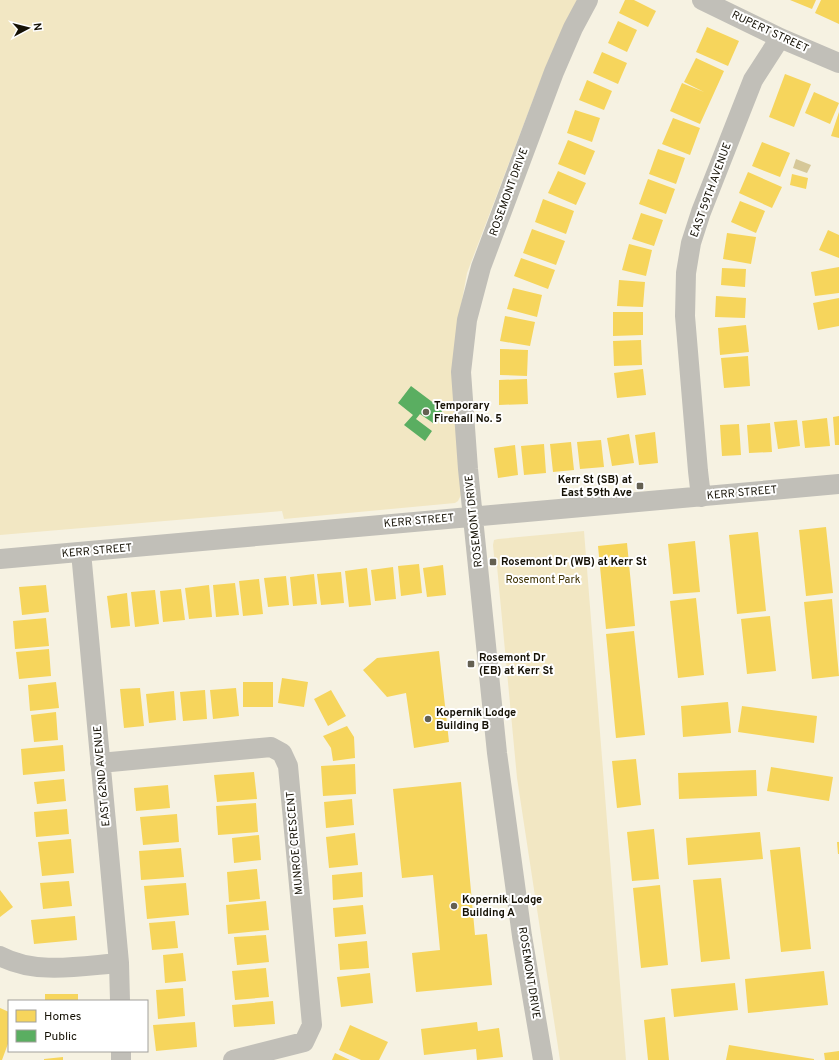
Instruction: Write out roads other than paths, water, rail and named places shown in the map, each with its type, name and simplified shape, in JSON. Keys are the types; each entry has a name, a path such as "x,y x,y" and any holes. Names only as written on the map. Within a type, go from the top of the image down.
{"street":[{"name":"ROSEMONT DRIVE","path":"543,1060 522,936 497,753 468,469 462,372 467,320 481,267 554,72 573,28 588,0"},
{"name":"RUPERT STREET","path":"702,0 780,38 839,63"},
{"name":"EAST 59TH AVENUE","path":"701,497 685,316 686,273 692,243 701,212 750,87 780,38"},
{"name":"KERR STREET","path":"0,559 839,484"},
{"name":"EAST 62ND AVENUE","path":"81,552 120,1000"},
{"name":"MUNROE CRESCENT","path":"100,763 271,748 282,753 288,766 312,1025 304,1042 233,1060"},
{"path":"0,956 11,962 47,968 118,964"}],"place":[{"name":"Temporary Firehall No. 5","path":"426,412"},
{"name":"Kerr St (SB) at East 59th Ave","path":"640,486"},
{"name":"Rosemont Dr (WB) at Kerr St","path":"493,562"},
{"name":"Rosemont Dr (EB) at Kerr St","path":"471,664"},
{"name":"Kopernik Lodge Building B","path":"428,719"},
{"name":"Kopernik Lodge Building A","path":"454,906"}],"park label":[{"name":"Rosemont Park","path":"543,580"}]}
